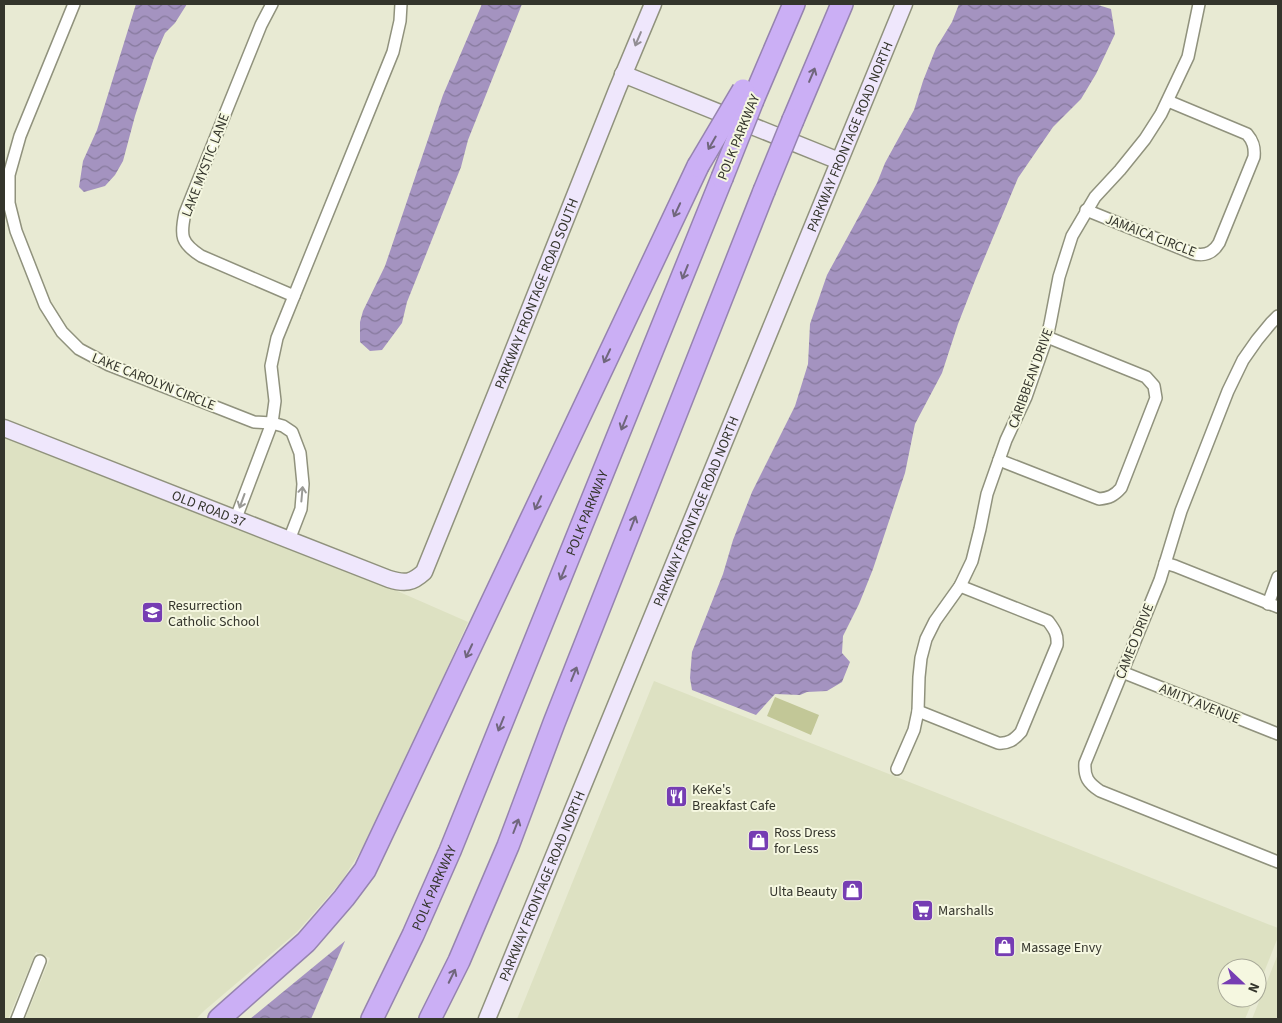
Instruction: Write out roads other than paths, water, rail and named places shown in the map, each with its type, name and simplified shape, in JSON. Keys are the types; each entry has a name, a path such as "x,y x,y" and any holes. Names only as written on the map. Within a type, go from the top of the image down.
{"highway":[{"name":"POLK PARKWAY","path":"372,1019 413,935 450,850 722,178 748,95 794,4"},
{"path":"430,1019 459,961 508,846 554,723 764,191 842,4"},
{"path":"220,1019 306,942 344,898 365,870 698,166 748,95"}],"main road":[{"name":"PARKWAY FRONTAGE ROAD SOUTH","path":"416,579 424,572 623,74 653,4"},
{"name":"PARKWAY FRONTAGE ROAD NORTH","path":"487,1019 904,4"},
{"path":"623,74 839,162"},
{"name":"OLD ROAD 37","path":"4,428 394,580 403,583 416,579"}],"street":[{"name":"LAKE CAROLYN CIRCLE","path":"74,4 20,136 9,176 9,203 16,231 45,305 62,332 79,349 109,365 254,422 272,423 283,426 292,432 300,453 303,484 301,510 289,540"},
{"name":"LAKE MYSTIC LANE","path":"272,4 257,34 185,213 182,226 184,240 189,248 200,256 294,296"},
{"path":"236,518 272,423 274,401 271,366 278,338 393,52 400,21 400,4"},
{"name":"CARIBBEAN DRIVE","path":"898,769 914,730 918,711 921,658 926,639 935,622 960,586 972,561 987,494 1006,440 1026,397 1046,337 1059,277 1072,236 1095,197 1145,139 1168,101 1188,58 1199,4"},
{"name":"JAMAICA CIRCLE","path":"1086,210 1198,255 1215,250 1254,157 1254,144 1247,134 1168,101"},
{"name":"CAMEO DRIVE","path":"1278,316 1257,340 1236,374 1190,486 1160,580 1085,763 1084,770 1086,778 1091,785 1100,791 1278,862"},
{"path":"999,460 1098,499 1110,498 1120,488 1156,398 1154,386 1146,377 1046,337"},
{"path":"1165,563 1273,606 1278,577"},
{"path":"918,711 998,743 1010,742 1021,732 1057,645 1055,631 1048,621 960,586"},
{"name":"AMITY AVENUE","path":"1122,672 1278,734"},
{"path":"17,1019 40,962"}],"water":[{"path":"136,4 187,4 175,23 165,33 154,58 123,161 115,175 105,186 84,192 79,187 83,161 97,130"},
{"path":"482,4 522,4 468,140 461,167 407,302 402,323 382,350 370,351 360,342 360,322 363,311 385,266 443,95"},
{"path":"959,4 1095,4 1111,9 1115,34 1096,74 1081,99 1053,127 1018,178 958,324 942,373 915,424 905,473 873,569 859,604 843,636 842,653 850,662 842,682 827,691 807,692 800,695 775,694 756,715 692,690 690,678 692,652 723,574 733,540 752,492 795,406 808,364 810,324 827,275 914,110 936,48 952,22"},
{"path":"345,941 311,1019 250,1019"}],"place":[{"name":"Resurrection Catholic School","path":"152,613"},
{"name":"KeKe's Breakfast Cafe","path":"676,797"},
{"name":"Ross Dress for Less","path":"758,840"},
{"name":"Ulta Beauty","path":"853,891"},
{"name":"Marshalls","path":"922,910"},
{"name":"Massage Envy","path":"1005,947"}]}
